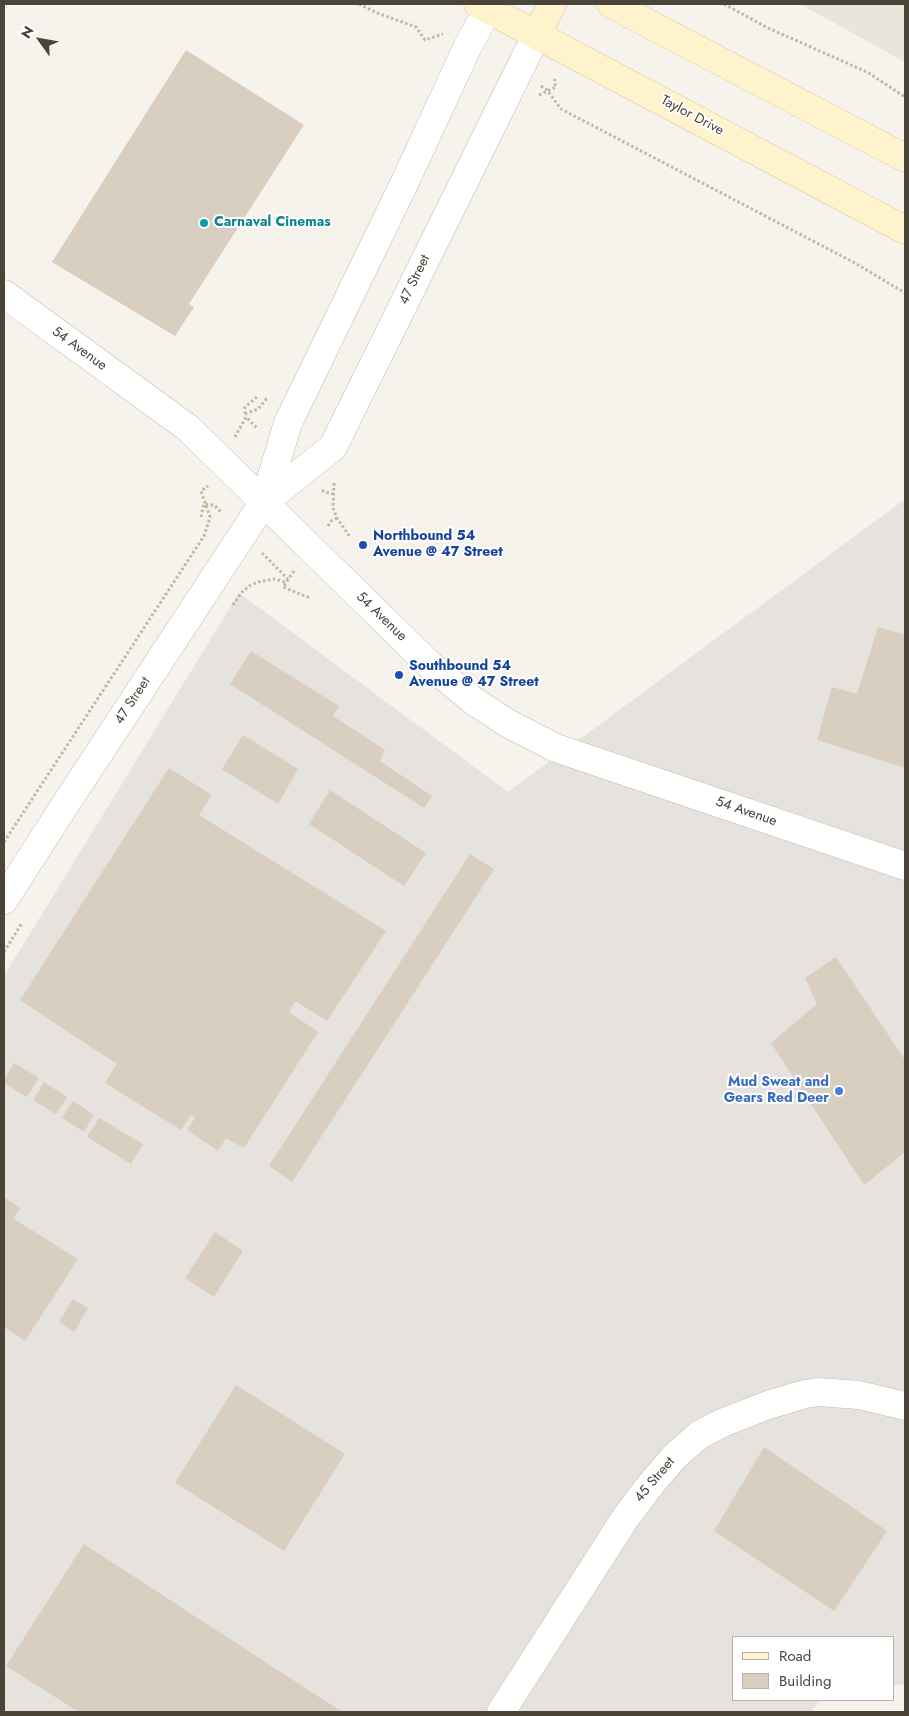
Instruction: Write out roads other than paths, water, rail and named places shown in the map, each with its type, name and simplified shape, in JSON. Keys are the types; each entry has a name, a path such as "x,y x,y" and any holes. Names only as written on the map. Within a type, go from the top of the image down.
{"main road":[{"path":"537,34 552,4"},
{"path":"610,4 905,158"},
{"name":"Taylor Drive","path":"485,5 905,230"}],"street":[{"name":"47 Street","path":"4,900 264,502 288,423 403,186 485,5"},
{"name":"47 Street","path":"264,502 333,447 537,34"},
{"name":"54 Avenue","path":"4,294 171,414 206,445 430,665 475,702 509,724 556,748 905,866"},
{"name":"45 Street","path":"501,1712 626,1517 650,1484 675,1456 699,1436 722,1423 768,1405 818,1392 859,1395 905,1406"}],"place":[{"name":"Carnaval Cinemas","path":"204,223"},
{"name":"Northbound 54 Avenue @ 47 Street","path":"363,545"},
{"name":"Southbound 54 Avenue @ 47 Street","path":"399,675"},
{"name":"Mud Sweat and Gears Red Deer","path":"839,1091"}]}
